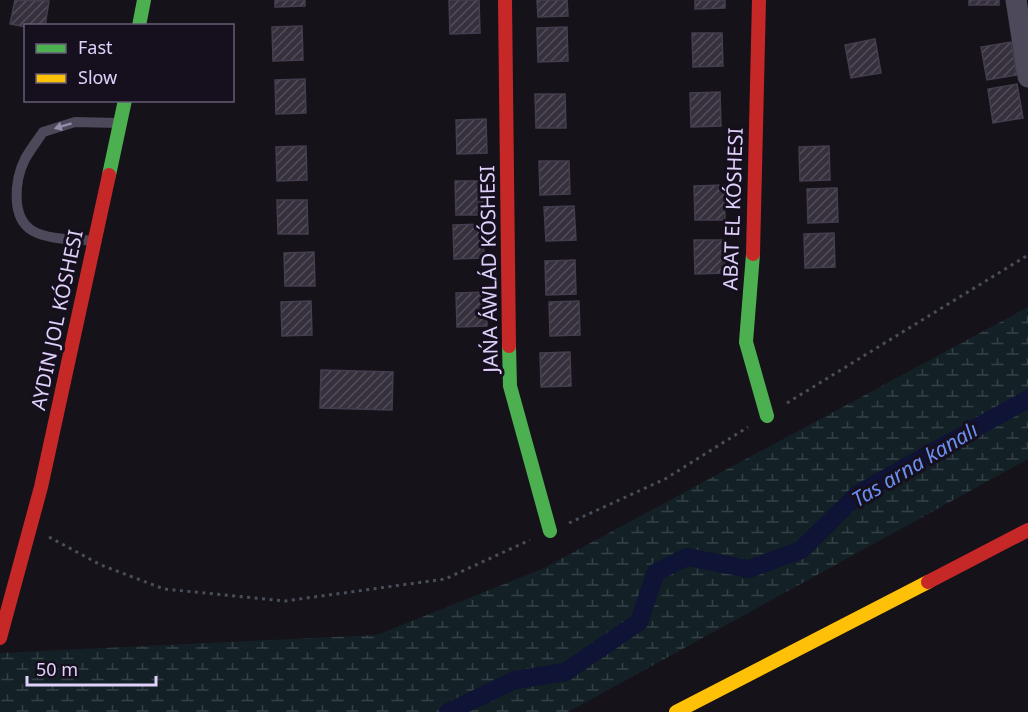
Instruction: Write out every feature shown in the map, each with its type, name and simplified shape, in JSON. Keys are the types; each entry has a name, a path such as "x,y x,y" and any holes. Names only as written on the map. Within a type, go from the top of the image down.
{"street":[{"path":"139,24 144,0"},
{"name":"JAŃA ÁWLÁD KÓSHESI","path":"505,0 510,386 550,531"},
{"name":"ABAT EL KÓSHESI","path":"759,0 753,264 746,342 767,416"},
{"path":"1016,0 1028,77"},
{"path":"0,638 40,487 125,102"},
{"path":"676,712 1028,530"}],"lane":[{"path":"95,241 33,231 18,215 17,190 24,160 43,132 75,122 121,123"}],"green space":[{"path":"1028,307 1028,459 568,712 0,712 0,653 377,635 544,568"}],"building":[{"path":"15,0 49,1 45,24 24,24 24,27 10,24"},
{"path":"275,0 305,0 305,6 275,7"},
{"path":"449,0 479,0 480,33 450,34"},
{"path":"537,0 567,0 568,16 538,17"},
{"path":"695,0 725,0 725,8 695,9"},
{"path":"969,0 999,0 999,5 969,5"},
{"path":"302,26 303,60 273,61 272,27"},
{"path":"567,27 568,61 538,62 537,28"},
{"path":"692,33 722,33 723,66 693,67"},
{"path":"875,39 881,73 851,78 845,45"},
{"path":"1011,42 1017,75 987,80 981,47"},
{"path":"305,79 306,113 276,114 275,80"},
{"path":"1017,84 1023,118 993,123 988,89"},
{"path":"720,92 721,126 691,127 690,93"},
{"path":"535,94 565,94 566,128 536,128"},
{"path":"486,119 487,153 457,154 456,120"},
{"path":"306,146 307,180 277,181 276,147"},
{"path":"829,146 830,180 800,181 799,147"},
{"path":"539,161 569,161 570,194 540,195"},
{"path":"455,181 485,181 486,215 456,215"},
{"path":"724,185 725,220 695,220 694,186"},
{"path":"837,188 838,222 808,223 807,189"},
{"path":"277,200 307,200 308,234 278,234"},
{"path":"574,206 576,240 546,241 544,207"},
{"path":"483,224 484,258 454,259 453,225"},
{"path":"834,233 835,267 805,268 804,234"},
{"path":"694,240 724,240 725,273 695,274"},
{"path":"314,252 315,286 285,286 284,253"},
{"path":"575,260 576,294 546,295 545,261"},
{"path":"486,292 487,326 457,327 456,293"},
{"path":"311,301 312,335 282,336 281,302"},
{"path":"579,301 580,335 550,336 549,302"},
{"path":"570,352 571,386 541,387 540,353"},
{"path":"321,370 393,372 392,410 320,408"}],"waterway":[{"name":"Tas arna kanalı","path":"448,712 515,680 565,672 639,622 656,572 687,557 749,569 801,550 859,493 1028,399"}],"traffic: fast":[{"path":"139,24 144,0"},
{"path":"109,175 125,102"},
{"path":"753,254 746,342 767,416"},
{"path":"509,346 510,386 550,531"}],"traffic: slow":[{"path":"676,712 928,582"}],"traffic: jam":[{"path":"505,0 509,346"},
{"path":"753,254 759,0"},
{"path":"0,638 41,487 109,175"},
{"path":"928,582 1028,530"}]}
